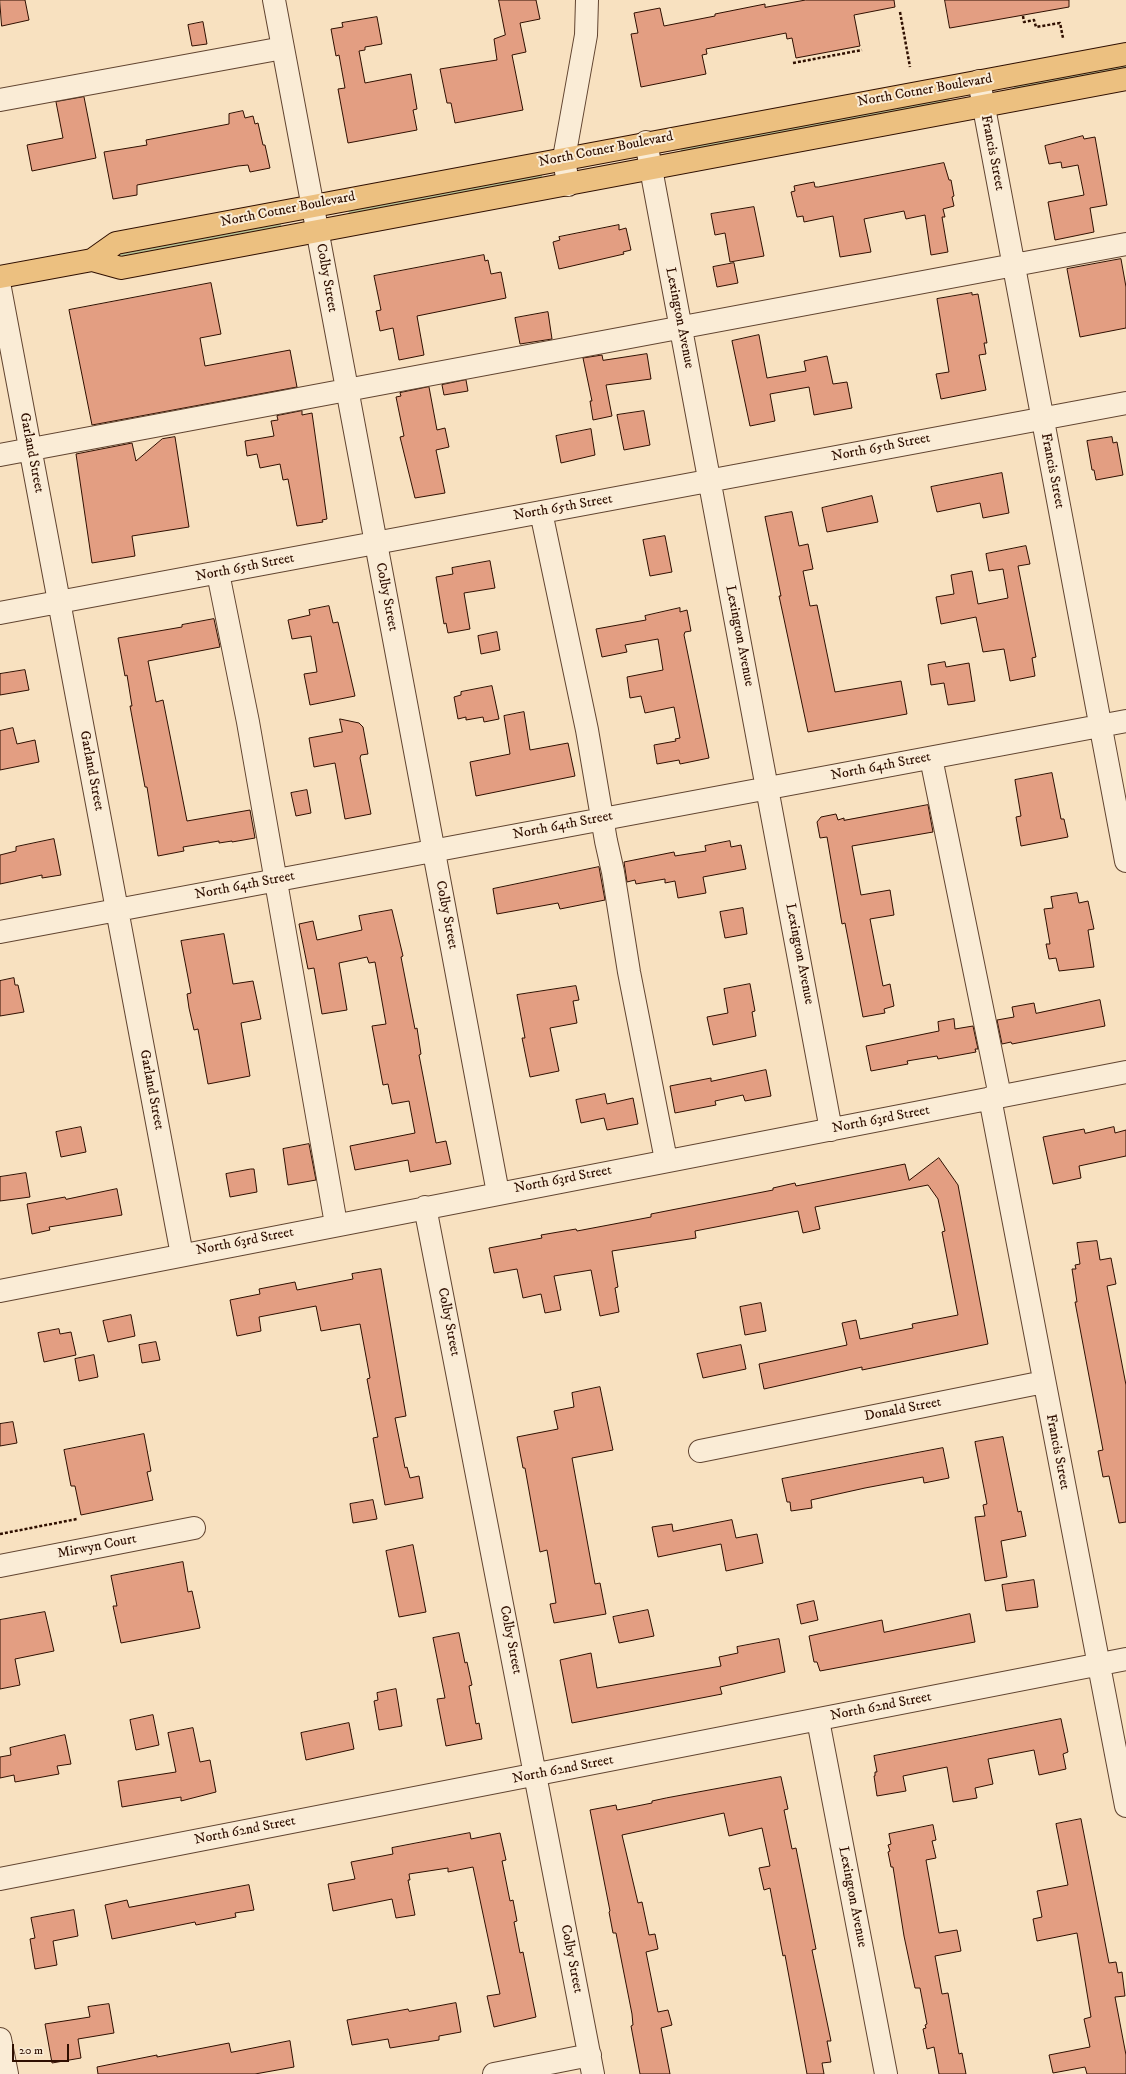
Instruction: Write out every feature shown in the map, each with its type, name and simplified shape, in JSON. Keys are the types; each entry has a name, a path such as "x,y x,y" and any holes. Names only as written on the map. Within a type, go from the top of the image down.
{"main road":[{"name":"North Cotner Boulevard","path":"0,277 92,260 116,243 646,142 1126,54"},
{"name":"North Cotner Boulevard","path":"92,260 121,268 984,108 1126,80"}],"street":[{"name":"Colby Street","path":"274,0 498,1193"},
{"path":"568,185 564,158 586,36 587,0"},
{"path":"0,100 283,48"},
{"name":"Francis Street","path":"978,81 1014,264 1126,861"},
{"name":"Lexington Avenue","path":"646,142 831,1130"},
{"path":"0,455 1126,244"},
{"name":"Garland Street","path":"0,288 182,1255"},
{"name":"North 65th Street","path":"0,613 1126,403"},
{"path":"541,512 582,702 613,872 629,972 666,1160"},
{"path":"218,573 248,722 336,1224"},
{"name":"North 64th Street","path":"0,932 1126,721"},
{"name":"Francis Street","path":"932,758 995,1097 1044,1382 1126,1806"},
{"name":"North 63rd Street","path":"0,1291 336,1224 666,1160 831,1130 1126,1072"},
{"name":"Colby Street","path":"425,1207 591,2065"},
{"name":"Donald Street","path":"700,1451 1044,1382"},
{"name":"Mirwyn Court","path":"0,1566 194,1528"},
{"name":"North 62nd Street","path":"0,1879 1126,1659"},
{"name":"Lexington Avenue","path":"818,1720 886,2074"},
{"path":"0,2039 7,2074"},
{"path":"494,2074 591,2065"}],"path":[{"path":"900,12 910,67"},
{"path":"1023,16 1024,22 1034,20 1036,27 1060,23 1063,38"},
{"path":"793,63 862,50"},
{"path":"0,1534 77,1519"}],"green space":[{"path":"1126,62 1126,69 1025,88 1014,88 1013,86"},
{"path":"949,97 950,101 940,104 691,151 681,151 680,147"},
{"path":"529,175 542,175 542,178 359,213 349,213 348,211 355,208"},
{"path":"273,223 281,224 281,227 274,230 119,258 118,252"}],"building":[{"path":"0,0 25,0 29,20 2,26"},
{"path":"499,0 536,0 540,19 520,23 526,52 512,55 523,110 455,123 451,103 447,103 440,69 497,60 494,39 505,35"},
{"path":"806,0 894,0 895,7 854,15 860,46 796,58 792,38 787,39 786,33 706,49 707,54 702,55 706,74 641,87 631,34 638,33 634,13 660,8 664,26 765,4 765,7"},
{"path":"945,0 1069,0 1069,7 950,28"},
{"path":"377,17 382,44 365,47 365,50 359,51 365,83 411,74 417,109 413,110 417,130 348,143 338,89 345,88 339,55 336,56 331,29 343,27 342,23"},
{"path":"203,22 207,44 192,46 188,25"},
{"path":"84,97 96,158 32,171 27,145 63,138 56,102"},
{"path":"243,111 245,118 253,116 255,124 258,123 270,168 250,172 248,165 238,166 137,185 137,195 113,199 104,152 147,145 146,140 229,124 229,114"},
{"path":"1083,136 1084,139 1095,137 1107,205 1090,208 1094,232 1055,240 1048,202 1084,195 1078,165 1062,168 1061,162 1049,164 1045,146"},
{"path":"944,163 949,180 951,180 954,196 952,197 954,206 943,209 945,217 942,217 948,252 931,255 925,215 906,219 904,211 864,219 871,252 840,257 833,216 804,222 803,216 797,217 791,192 795,191 794,186 814,182 815,187 818,187"},
{"path":"754,207 764,256 730,262 725,233 715,235 711,214"},
{"path":"619,225 619,230 626,228 631,250 623,252 624,254 559,269 553,242 560,240 559,237"},
{"path":"484,255 485,261 488,260 491,274 501,272 506,298 417,316 424,355 399,360 393,328 380,331 376,311 381,310 374,276"},
{"path":"1121,259 1126,287 1126,328 1080,337 1067,269"},
{"path":"734,263 738,283 717,287 713,267"},
{"path":"211,283 221,334 200,338 205,366 290,350 297,387 92,425 69,310"},
{"path":"972,293 972,295 978,294 987,343 984,343 986,354 979,355 986,390 941,399 936,374 949,372 937,299"},
{"path":"548,312 552,339 520,344 515,318"},
{"path":"759,335 767,378 806,371 804,361 827,356 833,384 847,382 852,408 814,415 809,387 770,394 775,421 750,426 732,341"},
{"path":"647,354 651,379 606,385 612,416 593,420 590,401 592,401 583,358 602,355 603,360"},
{"path":"466,380 468,391 444,395 442,385"},
{"path":"429,387 437,430 445,428 449,447 436,450 445,493 415,498 400,437 404,436 396,397 401,396 400,393"},
{"path":"302,411 302,415 312,413 327,519 322,520 323,522 297,526 288,479 283,480 280,464 260,468 257,454 247,456 245,441 274,436 271,421 278,420 277,416"},
{"path":"644,411 650,445 624,450 617,415"},
{"path":"591,429 595,455 561,463 556,436"},
{"path":"175,437 189,527 132,536 135,556 92,563 76,454 132,443 136,461 162,439"},
{"path":"1112,437 1113,443 1117,442 1123,475 1096,480 1094,470 1092,470 1087,441"},
{"path":"1002,473 1009,513 983,518 980,503 937,512 931,487"},
{"path":"872,496 878,522 827,532 822,508"},
{"path":"792,512 799,546 808,544 813,569 803,571 810,606 817,605 835,692 901,681 907,714 808,732 779,596 781,596 765,517"},
{"path":"665,536 672,572 650,576 643,540"},
{"path":"1026,546 1030,564 1018,566 1036,657 1032,658 1035,676 1010,681 1004,649 983,652 976,617 941,624 936,597 954,594 951,575 972,571 978,604 1008,598 1003,569 989,571 986,554"},
{"path":"490,561 495,588 464,593 470,629 448,633 446,623 444,624 436,577 453,574 452,568"},
{"path":"329,606 333,623 338,622 355,696 310,705 304,674 317,672 311,636 292,639 288,620 310,615 309,610"},
{"path":"680,608 680,612 687,610 691,631 685,632 684,635 709,758 680,764 679,760 657,764 654,745 676,741 675,739 680,738 674,707 645,713 641,696 630,698 627,677 663,670 658,639 625,645 627,652 602,657 596,629 646,620 645,616"},
{"path":"214,619 220,647 148,661 156,702 163,700 187,821 250,810 255,838 232,842 219,843 219,841 183,847 184,851 158,856 147,787 145,787 130,706 132,706 127,675 125,676 118,638 182,627 182,625"},
{"path":"497,632 500,650 481,654 478,636"},
{"path":"945,662 946,667 969,663 975,701 948,705 944,683 931,685 928,665"},
{"path":"25,670 29,690 0,695 0,674"},
{"path":"492,686 499,719 484,722 483,717 466,720 466,717 458,719 454,697 461,695 461,692"},
{"path":"524,712 530,750 568,743 575,776 476,796 470,762 510,754 504,716"},
{"path":"340,719 359,723 363,727 368,754 361,755 360,758 371,814 345,819 335,763 314,767 309,738 342,732"},
{"path":"13,728 17,744 35,740 39,762 0,770 0,731"},
{"path":"1052,773 1061,819 1064,819 1068,837 1021,846 1016,817 1021,816 1015,780"},
{"path":"307,790 311,813 296,816 291,793"},
{"path":"928,805 933,832 852,846 861,895 890,890 894,915 870,919 883,986 890,984 894,1006 884,1009 885,1013 863,1017 845,923 842,924 827,837 820,838 817,822 821,817 836,814 838,820 844,818 844,820"},
{"path":"54,839 61,875 42,878 42,875 0,884 0,855 16,851 16,847"},
{"path":"730,841 731,847 741,845 746,869 703,877 706,893 678,898 675,881 665,883 665,879 636,884 635,880 627,882 624,862 674,852 675,856 706,851 705,846"},
{"path":"599,867 605,900 560,909 558,903 497,914 493,889"},
{"path":"1077,893 1079,903 1088,901 1094,929 1088,930 1094,967 1059,971 1056,958 1049,959 1046,944 1050,944 1044,909 1053,908 1051,897"},
{"path":"743,908 747,934 725,938 720,912"},
{"path":"392,910 403,956 401,957 415,1029 417,1028 421,1054 419,1055 436,1143 446,1141 451,1164 410,1172 408,1160 355,1170 350,1146 415,1133 409,1101 392,1104 388,1084 383,1085 372,1026 386,1024 375,962 369,963 367,957 339,963 347,1010 322,1014 314,968 308,969 299,924 313,921 317,940 362,930 359,916"},
{"path":"224,934 233,984 253,981 261,1019 241,1023 250,1076 208,1084 198,1029 194,1030 189,1008 187,994 191,993 181,941"},
{"path":"14,978 15,985 18,985 24,1012 0,1016 0,981"},
{"path":"750,984 755,1011 752,1012 756,1036 713,1045 707,1017 728,1013 724,989"},
{"path":"576,986 579,1000 573,1001 577,1023 550,1028 559,1071 530,1077 522,1038 525,1038 517,995"},
{"path":"1100,1000 1105,1026 1012,1044 1011,1042 1002,1044 997,1020 1014,1017 1012,1007 1034,1003 1036,1013"},
{"path":"954,1019 955,1029 973,1026 978,1049 975,1049 976,1052 938,1059 937,1056 907,1061 908,1064 871,1071 866,1046 939,1031 938,1022"},
{"path":"766,1070 771,1096 745,1101 743,1095 715,1101 716,1105 675,1113 670,1086 711,1078 711,1081"},
{"path":"605,1094 607,1104 633,1098 638,1124 607,1130 604,1118 581,1123 576,1100"},
{"path":"81,1127 86,1152 61,1157 56,1132"},
{"path":"1114,1127 1115,1133 1126,1130 1126,1156 1079,1166 1081,1178 1053,1184 1043,1137 1084,1129 1085,1133"},
{"path":"309,1144 316,1180 288,1185 283,1149"},
{"path":"939,1158 958,1185 988,1344 862,1370 862,1367 764,1389 759,1364 847,1345 842,1323 856,1320 860,1339 913,1328 912,1324 958,1315 942,1232 945,1231 938,1199 928,1185 815,1207 820,1229 803,1233 798,1211 695,1231 696,1238 612,1251 618,1287 615,1288 619,1312 600,1316 591,1270 554,1276 561,1310 545,1313 541,1294 523,1298 517,1269 494,1273 489,1248 542,1238 541,1235 576,1229 577,1231 651,1217 651,1214 773,1190 773,1188 795,1183 796,1186 905,1164 909,1180"},
{"path":"254,1169 257,1192 230,1197 226,1174"},
{"path":"26,1173 30,1197 0,1201 0,1177"},
{"path":"117,1189 122,1215 49,1227 50,1230 32,1234 27,1204 65,1197 66,1199"},
{"path":"1097,1241 1100,1260 1111,1258 1116,1284 1107,1286 1126,1385 1126,1522 1119,1523 1109,1476 1103,1477 1098,1451 1103,1450 1075,1302 1077,1302 1072,1269 1076,1269 1075,1265 1080,1264 1077,1243"},
{"path":"381,1269 406,1416 395,1418 405,1468 407,1467 410,1478 419,1476 423,1498 385,1505 373,1438 378,1437 367,1379 370,1378 360,1324 321,1331 316,1306 259,1317 261,1331 237,1336 230,1300 260,1294 259,1289 295,1282 297,1290 353,1279 352,1274"},
{"path":"761,1303 766,1331 745,1335 740,1307"},
{"path":"131,1315 135,1336 108,1342 103,1321"},
{"path":"59,1329 60,1334 71,1332 76,1355 44,1362 38,1333"},
{"path":"156,1342 160,1360 142,1363 139,1345"},
{"path":"741,1345 746,1369 703,1378 697,1354"},
{"path":"94,1355 98,1377 79,1381 75,1359"},
{"path":"600,1387 613,1450 572,1458 595,1584 600,1583 606,1614 554,1623 550,1604 556,1603 547,1550 540,1552 525,1468 523,1468 517,1437 558,1429 554,1411 574,1407 572,1393"},
{"path":"13,1422 17,1443 0,1446 0,1424"},
{"path":"144,1434 151,1471 147,1472 153,1500 81,1515 75,1486 71,1486 64,1450"},
{"path":"1003,1437 1018,1512 1021,1511 1026,1536 1001,1541 1007,1577 985,1581 975,1517 985,1516 983,1505 987,1504 975,1442"},
{"path":"943,1448 949,1478 924,1483 923,1477 865,1488 811,1500 812,1508 791,1511 790,1502 787,1502 782,1479"},
{"path":"373,1500 377,1519 353,1523 350,1504"},
{"path":"732,1520 736,1538 757,1534 763,1563 726,1571 721,1544 658,1557 652,1527 672,1524 673,1531"},
{"path":"413,1545 426,1612 399,1617 386,1551"},
{"path":"183,1562 188,1592 192,1591 200,1628 121,1643 113,1606 117,1606 111,1576"},
{"path":"1034,1580 1038,1607 1006,1611 1002,1585"},
{"path":"814,1601 818,1620 801,1624 797,1605"},
{"path":"648,1610 654,1636 619,1643 613,1617"},
{"path":"45,1612 54,1651 15,1659 20,1685 0,1689 0,1620"},
{"path":"970,1614 975,1642 820,1671 817,1662 814,1662 809,1636 882,1620 884,1632"},
{"path":"459,1633 465,1663 467,1662 472,1685 469,1686 476,1724 479,1723 482,1739 446,1746 437,1699 445,1698 433,1638"},
{"path":"779,1639 785,1672 720,1687 722,1694 572,1723 560,1660 591,1653 597,1688 721,1666 719,1657 738,1653 737,1647"},
{"path":"396,1689 402,1726 379,1730 374,1701 378,1700 377,1693"},
{"path":"153,1715 159,1745 136,1750 130,1720"},
{"path":"1061,1719 1068,1752 1063,1754 1066,1769 1039,1775 1034,1750 988,1759 993,1784 975,1788 977,1798 953,1802 947,1767 903,1776 906,1791 877,1796 874,1776 875,1772 877,1772 874,1756"},
{"path":"349,1723 354,1749 306,1760 301,1733"},
{"path":"193,1728 200,1762 210,1760 216,1792 181,1801 181,1797 122,1807 118,1781 176,1772 168,1733"},
{"path":"65,1735 71,1764 57,1766 59,1774 15,1782 14,1775 0,1778 0,1757 11,1755 10,1748"},
{"path":"781,1777 788,1809 784,1810 792,1849 796,1848 816,1949 812,1950 831,2041 827,2041 831,2062 822,2063 824,2074 807,2074 785,1955 783,1956 770,1888 764,1890 759,1868 770,1866 762,1828 729,1836 724,1813 622,1835 638,1903 642,1902 649,1935 655,1934 658,1949 646,1952 658,2012 668,2010 672,2025 661,2028 670,2074 640,2074 631,2026 633,2025 632,2014 616,1933 613,1933 590,1810 616,1805 617,1810 652,1803 652,1801 666,1798"},
{"path":"1081,1819 1109,1963 1116,1962 1118,1973 1122,1972 1125,1996 1115,1997 1126,2055 1126,2074 1087,2074 1085,2067 1053,2073 1049,2055 1090,2047 1084,2019 1091,2017 1077,1933 1037,1941 1033,1919 1042,1917 1037,1891 1068,1885 1056,1824"},
{"path":"933,1825 936,1840 932,1841 936,1858 926,1860 939,1933 957,1930 961,1951 935,1956 942,1994 948,1993 959,2054 962,2053 966,2074 939,2074 934,2047 927,2049 923,2029 926,2028 925,2025 927,2024 920,1988 915,1988 904,1936 893,1867 891,1867 888,1852 890,1851 888,1845 891,1844 889,1834"},
{"path":"470,1833 471,1839 500,1833 506,1860 502,1861 510,1901 513,1900 517,1921 514,1922 520,1953 523,1952 536,2017 494,2027 487,1996 500,1994 473,1867 448,1872 448,1868 409,1874 410,1880 408,1880 415,1915 396,1918 392,1899 333,1911 328,1884 355,1879 351,1862 393,1854 392,1848"},
{"path":"249,1885 254,1910 235,1913 236,1917 196,1925 195,1922 112,1939 105,1905 127,1900 129,1907"},
{"path":"74,1910 78,1936 53,1941 57,1965 35,1969 30,1939 35,1938 31,1918"},
{"path":"456,2003 461,2032 439,2036 439,2040 390,2048 388,2039 352,2045 347,2020 408,2009 409,2011"},
{"path":"109,2004 114,2033 78,2039 81,2058 52,2063 45,2024 90,2017 88,2007"},
{"path":"290,2041 294,2067 255,2074 98,2074 97,2067 157,2055 157,2057 229,2043 231,2052"}]}
